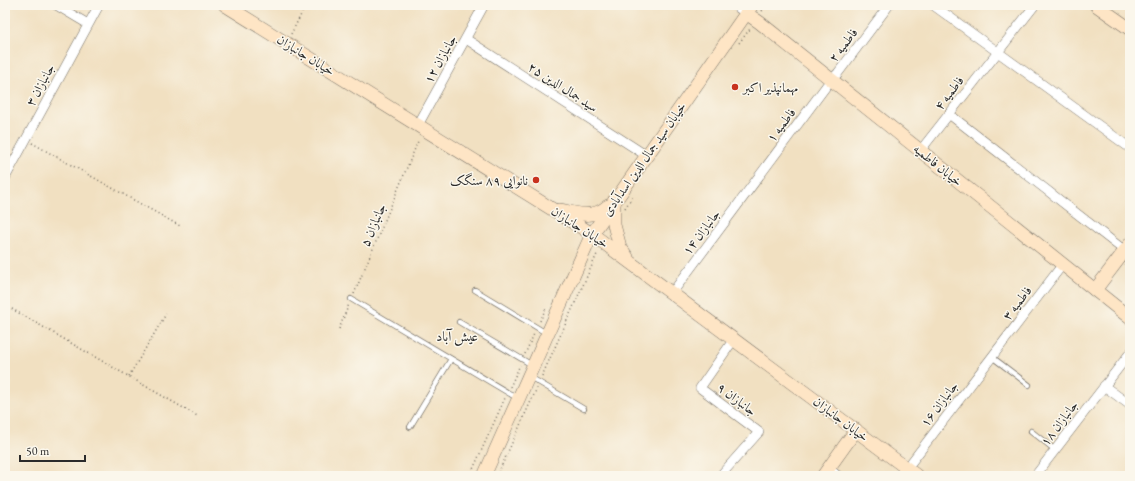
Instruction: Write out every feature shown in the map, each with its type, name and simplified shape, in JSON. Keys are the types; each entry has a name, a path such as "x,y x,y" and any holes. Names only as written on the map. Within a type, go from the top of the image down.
{"main road":[{"name":"خیابان جانبازان","path":"225,5 592,234 856,430 903,472 917,476"},
{"path":"1096,5 1130,29"},
{"name":"خیابان فاطمیه","path":"749,9 759,22 1130,318"},
{"name":"خیابان سید جمال الدین اسدآبادی","path":"484,476 592,234 749,9"},
{"path":"551,208 590,215 604,210 614,201"},
{"path":"614,201 614,224 620,247 629,261"},
{"path":"1095,290 1127,248"},
{"path":"830,473 856,430"}],"street":[{"path":"56,5 88,24"},
{"name":"جانبازان ۳","path":"5,178 99,5"},
{"name":"جانبازان ۱۲","path":"421,127 484,5"},
{"path":"734,5 749,9"},
{"path":"933,5 1130,148"},
{"name":"فاطمیه ۴","path":"920,151 1035,5"},
{"name":"فاطمیه ۲","path":"831,80 838,73 886,6"},
{"name":"سید جمال الدین ۲۵","path":"466,39 647,156"},
{"name":"فاطمیه ۱","path":"751,186 831,80"},
{"path":"949,114 1127,248"},
{"name":"جانبازان ۱۴","path":"672,293 751,186"},
{"name":"فاطمیه ۳","path":"992,357 1063,264"},
{"name":"جانبازان ۹","path":"720,476 758,432 700,388 734,339"},
{"name":"جانبازان ۱۸","path":"1035,476 1130,353"},
{"name":"جانبازان ۱۶","path":"903,472 992,357"},
{"path":"1104,386 1130,405"}],"lane":[{"path":"475,290 548,334"},
{"path":"351,299 518,399"},
{"path":"459,322 584,409"},
{"path":"992,357 1029,384"},
{"path":"410,427 451,359"},
{"path":"1031,431 1055,450"}],"path":[{"path":"286,43 306,5"},
{"name":"جانبازان ۵","path":"339,328 421,127"},
{"path":"26,140 180,226"},
{"path":"5,305 199,417"},
{"path":"129,376 166,314"}],"place":[{"name":"مهمانپذیر اکبر","path":"735,87"},
{"name":"نانوایی ۸۹ سنگک","path":"536,180"}],"district":[{"name":"عیش آباد","path":"457,336"}]}
